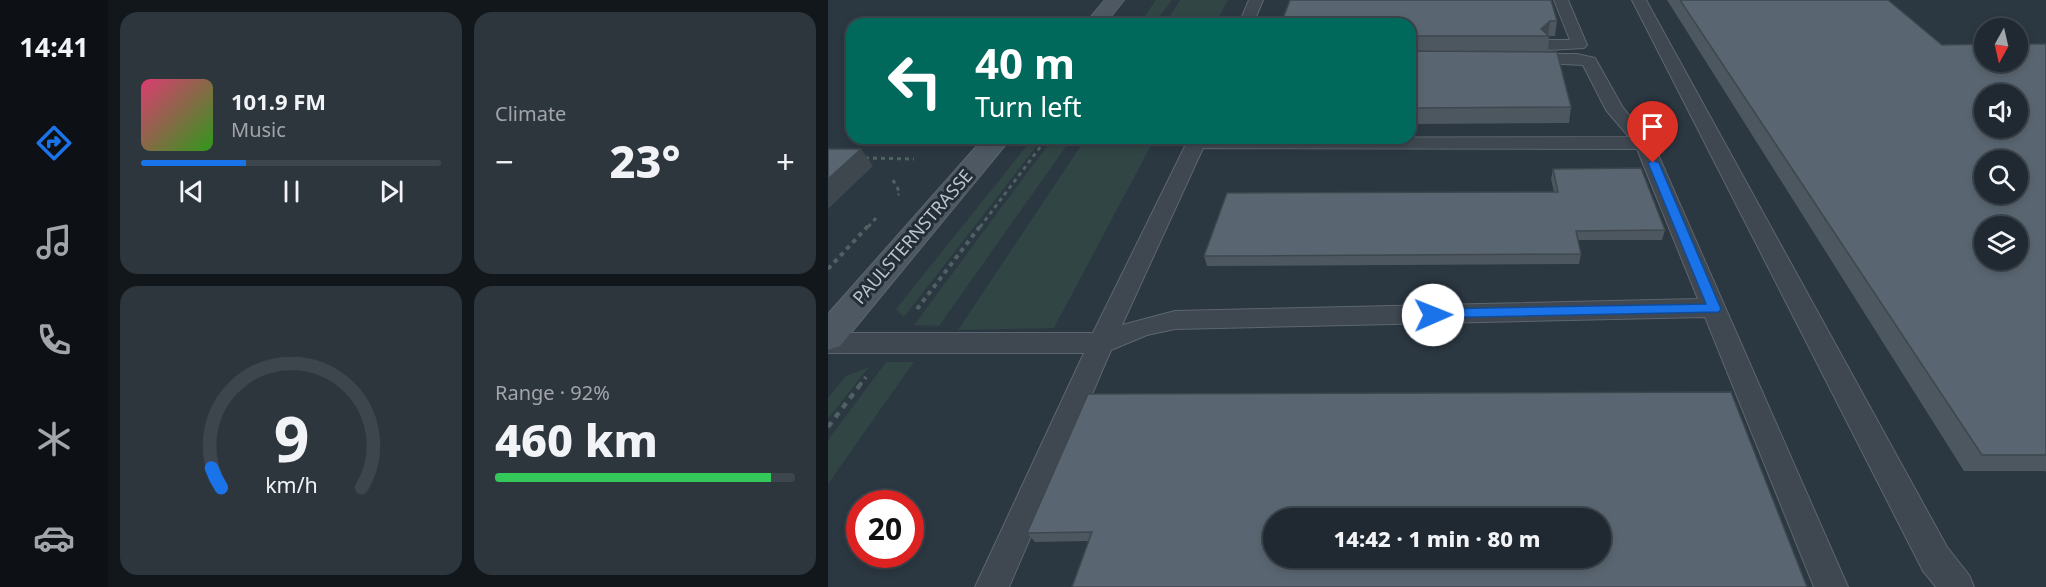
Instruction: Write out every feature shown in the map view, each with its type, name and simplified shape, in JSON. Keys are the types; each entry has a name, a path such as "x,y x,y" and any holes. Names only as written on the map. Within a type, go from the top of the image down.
{"main road":[{"path":"1100,18 1115,0"},
{"name":"PAULSTERNSTRASSE","path":"828,337 993,144"}],"lane":[{"path":"1248,18 1256,0"},
{"path":"1561,0 1579,45 1520,52 1589,62 1615,110 1644,143 1831,587"},
{"path":"1639,0 1935,558 1957,587"},
{"path":"1416,141 1644,143"},
{"path":"992,587 1101,343 1195,144"},
{"path":"828,343 1101,343 1143,327 1175,320 1714,309"}],"path":[{"path":"828,427 1042,144"},
{"path":"860,158 914,159"},
{"path":"892,202 900,193 893,180"},
{"path":"828,269 884,210"}],"green space":[{"path":"1156,0 1172,0 1158,18 1143,18"},
{"path":"1180,0 1228,0 1218,18 1169,18"},
{"path":"1028,144 1038,144 904,317 896,309"},
{"path":"1049,144 1068,144 939,326 914,325"},
{"path":"1082,144 1152,144 1054,328 958,330"},
{"path":"886,362 914,362 828,484 828,440"},
{"path":"869,367 828,419 828,398 846,376"}],"building":[{"path":"1290,0 1551,0 1557,21 1550,21 1541,29 1549,36 1416,36 1416,18 1283,18"},
{"path":"1680,0 1888,0 1942,45 1974,44 1974,72 2028,72 2028,44 2046,44 2046,455 1982,455"},
{"path":"1416,51 1557,52 1571,107 1416,108"},
{"path":"828,149 861,149 828,179"},
{"path":"1641,168 1665,230 1576,231 1581,254 1204,256 1227,193 1558,192 1553,169"},
{"path":"1731,392 1807,587 1072,587 1092,532 1027,533 1088,394"}],"route":[{"path":"1433,315 1714,309 1653,163"}]}
